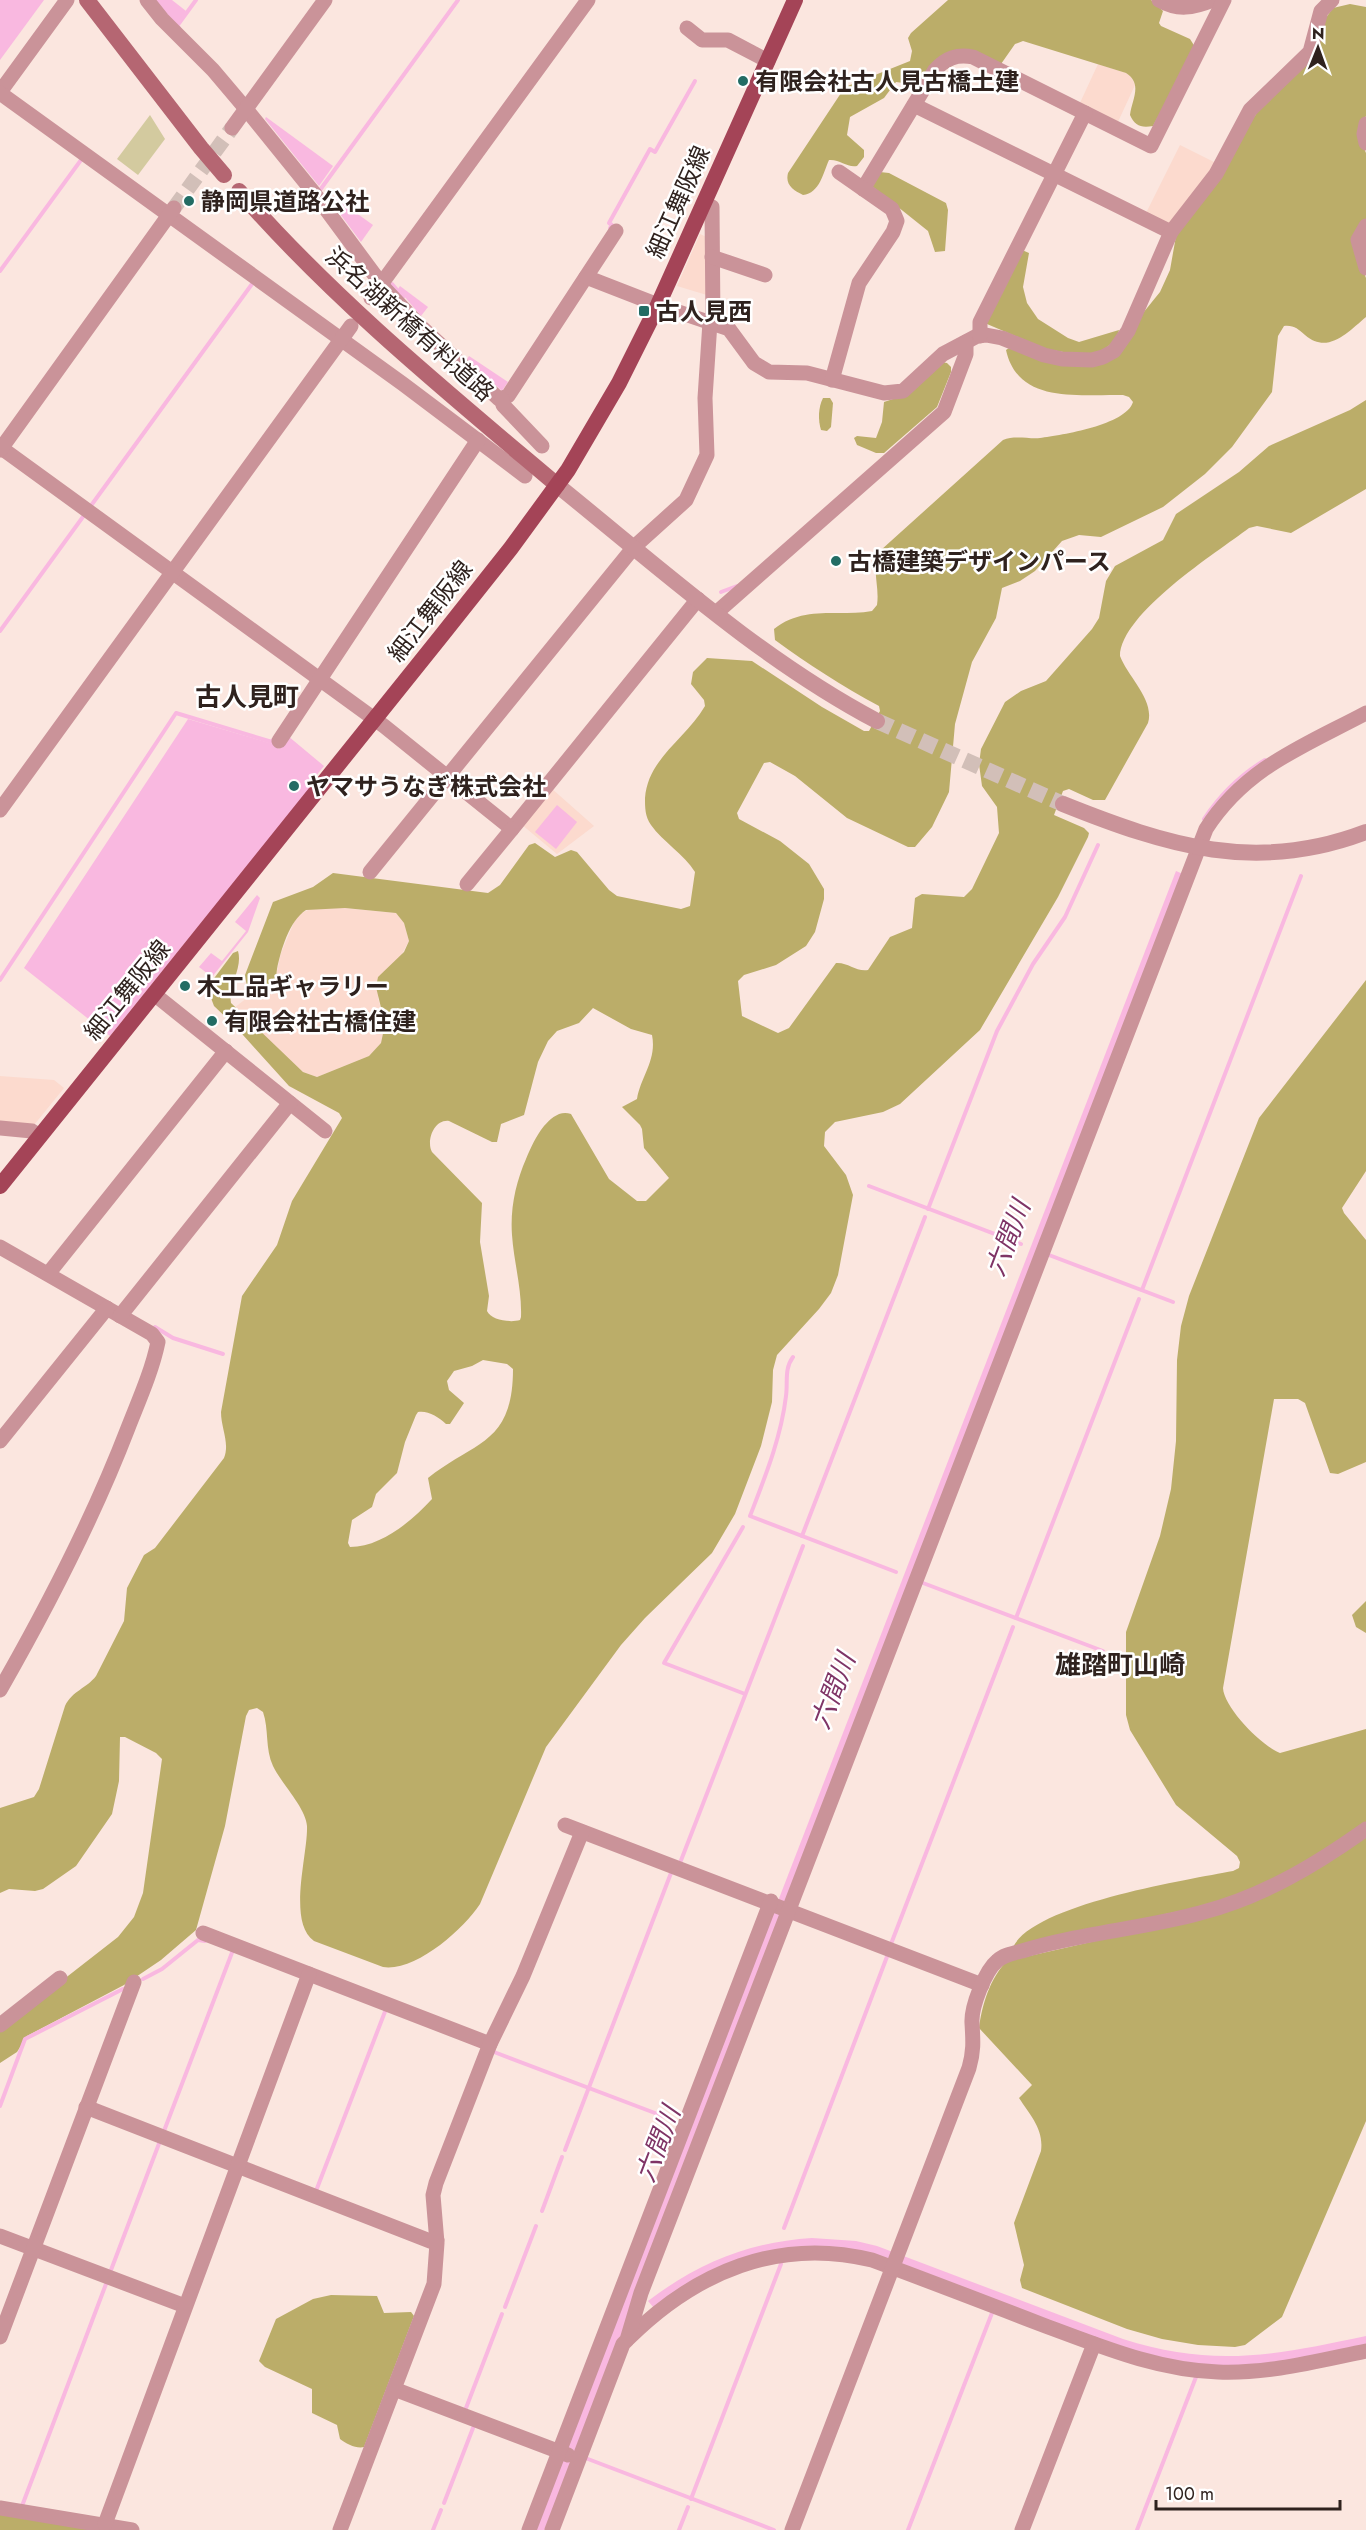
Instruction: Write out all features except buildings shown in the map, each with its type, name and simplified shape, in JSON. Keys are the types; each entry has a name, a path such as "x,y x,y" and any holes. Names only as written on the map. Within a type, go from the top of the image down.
{"main road":[{"path":"87,0 224,175"},
{"name":"細江舞阪線","path":"0,1186 511,548 557,485 614,391 658,305 795,0"},
{"name":"浜名湖新橋有料道路","path":"238,191 275,233 371,326 557,485"}],"street":[{"path":"67,0 0,93 172,212 525,476"},
{"path":"147,0 246,109 314,193 381,284 419,325 495,396 502,399 508,396 616,231"},
{"path":"232,128 325,0"},
{"path":"371,298 588,0"},
{"path":"1159,0 1180,8 1192,8 1219,1"},
{"path":"586,277 729,329 761,369 778,374 807,373 884,393 894,394 911,385 938,357 973,339 994,335 1044,355 1062,359 1092,360 1103,357 1122,342 1128,331 1171,232 1216,174 1250,110 1310,52 1320,11 1332,0"},
{"path":"863,189 940,64 948,59 965,56 973,57 1151,146 1219,1"},
{"path":"687,28 702,40 728,40 768,61"},
{"path":"914,105 1171,232"},
{"path":"716,613 944,412 980,322 1085,113"},
{"path":"1366,124 1364,134 1366,143"},
{"path":"832,380 859,283 896,227 897,221 892,209 839,172"},
{"path":"370,872 634,547 686,500 704,462 708,447 705,398 712,323 712,207 704,203"},
{"path":"172,212 0,448 320,679 512,829"},
{"path":"1366,226 1358,240 1366,268"},
{"path":"712,257 765,275"},
{"path":"0,810 351,326"},
{"path":"502,399 503,405 542,446"},
{"path":"279,741 478,440"},
{"path":"557,485 698,599 798,675 877,721"},
{"path":"467,884 698,599"},
{"path":"552,2530 569,2456 777,1907 1198,848 1214,816 1233,793 1256,773 1366,713"},
{"path":"1064,804 1130,829 1198,848 1247,854 1289,852 1323,846 1366,832"},
{"path":"154,994 325,1131"},
{"path":"48,1274 226,1051"},
{"path":"0,1441 114,1312 290,1103"},
{"path":"0,1128 32,1131 40,1136"},
{"path":"0,1247 152,1334 156,1337 157,1347 116,1461 89,1522 39,1621 0,1690"},
{"path":"565,1826 982,1985"},
{"path":"792,2530 973,2057 973,2013 982,1985 995,1961 1039,1946 1200,1913 1264,1891 1324,1859 1366,1829"},
{"path":"340,2530 434,2284 437,2240 433,2207 434,2189 490,2044 523,1976 582,1832"},
{"path":"627,2340 641,2293 777,1907"},
{"path":"203,1933 490,2044"},
{"path":"105,2524 309,1974"},
{"path":"0,2025 60,1978"},
{"path":"0,2337 134,1982"},
{"path":"86,2107 430,2241 437,2240"},
{"path":"0,2236 185,2306"},
{"path":"529,2530 569,2456 623,2344 662,2308 687,2291 714,2276 752,2262 792,2254 833,2253 895,2261 1094,2344 1156,2364 1216,2372 1275,2369 1366,2351"},
{"path":"1022,2530 1094,2344"},
{"path":"394,2389 569,2456"},
{"path":"0,2508 132,2530"}],"shaded area":[{"path":"0,0 44,0 0,60"},
{"path":"154,0 172,0 186,11 176,26"},
{"path":"948,0 1151,0 1163,11 1159,23 1161,26 1190,39 1195,47 1153,126 1145,127 1136,124 1130,115 1135,87 1131,77 1126,73 1023,41 1015,44 1001,64 975,53 918,85 896,82 884,98 850,117 847,135 864,150 864,157 857,166 829,160 820,182 813,191 803,195 793,189 788,181 788,173 845,87 910,61 912,51 908,38 911,33"},
{"path":"1350,4 1366,7 1366,116 1361,126 1361,141 1366,153 1366,220 1355,249 1366,278 1366,317 1345,335 1322,343 1313,341 1296,328 1284,326 1278,336 1272,392 1232,447 1205,474 1163,507 1101,537 1079,535 1062,541 1035,571 1020,581 1002,588 996,618 972,662 955,724 949,792 932,827 915,847 908,847 847,818 795,776 770,762 764,763 737,813 739,819 780,841 809,864 824,889 824,899 815,932 806,946 776,965 744,975 738,981 742,1016 778,1033 789,1028 836,963 868,970 890,937 912,928 915,898 922,894 964,897 972,889 999,833 997,807 982,786 979,764 981,749 1005,702 1021,691 1046,681 1092,629 1099,618 1106,581 1115,566 1163,540 1176,514 1239,472 1269,446 1350,410 1366,400 1366,489 1291,533 1257,526 1249,528 1172,585 1136,621 1124,639 1120,656 1148,706 1148,723 1105,800 1093,800 1069,789 1063,791 1054,815 1084,828 1089,833 1088,837 1058,897 980,1030 900,1104 883,1112 835,1122 825,1132 824,1146 846,1175 853,1195 838,1275 831,1293 819,1309 777,1355 773,1370 772,1402 761,1446 735,1514 712,1553 645,1618 621,1645 546,1747 480,1904 462,1926 437,1947 409,1963 396,1967 383,1967 314,1941 306,1932 300,1904 306,1819 273,1766 263,1712 257,1708 249,1710 225,1826 196,1930 161,1960 124,1985 27,2036 17,2052 0,2063 0,2029 118,1937 134,1917 143,1893 162,1759 156,1753 125,1737 120,1737 119,1781 112,1814 76,1866 43,1889 35,1891 9,1889 0,1893 0,1808 34,1797 39,1789 65,1706 96,1676 124,1621 127,1588 144,1555 155,1548 224,1458 226,1441 221,1412 242,1296 277,1245 292,1201 342,1118 339,1113 289,1086 214,1006 211,998 212,981 233,953 238,951 239,964 231,1003 303,1072 317,1077 369,1056 381,1043 385,1024 376,987 378,977 404,952 409,941 404,923 396,913 345,908 306,910 290,928 283,945 272,989 264,994 252,994 247,987 245,975 273,902 313,887 333,873 488,893 500,885 529,845 535,843 555,857 571,850 577,852 609,890 617,896 681,909 690,906 695,872 651,825 646,815 645,798 653,771 660,760 705,706 704,700 691,684 693,672 707,658 752,661 822,707 864,731 869,731 880,711 879,706 800,658 775,640 774,629 785,622 809,614 872,611 877,605 876,564 881,550 1003,440 1016,437 1040,438 1092,428 1119,417 1128,410 1133,402 1129,397 1123,395 1070,395 1037,388 1023,380 1013,368 1006,350 1009,348 1093,366 1160,292 1170,270 1176,236 1246,128 1333,8","holes":["593,1008 631,1029 652,1035 651,1060 637,1099 622,1107 640,1125 644,1148 669,1178 646,1201 637,1201 609,1179 571,1114 563,1113 553,1118 541,1130 530,1150 519,1177 513,1205 512,1235 521,1317 516,1321 497,1319 487,1311 489,1296 480,1242 482,1203 432,1152 431,1137 439,1123 449,1121 492,1142 497,1142 501,1124 524,1115 538,1062 548,1041 557,1031 579,1023","483,1360 507,1364 513,1369 511,1394 506,1413 498,1427 488,1438 428,1478 432,1499 415,1516 384,1538 362,1546 350,1547 348,1543 352,1520 372,1507 376,1494 397,1473 405,1442 418,1412 429,1413 446,1424 450,1424 464,1403 449,1390 447,1381 454,1371"]},
{"path":"1098,64 1130,75 1135,85 1117,124 1079,105"},
{"path":"150,115 165,139 138,175 117,159"},
{"path":"266,117 333,166 319,186 265,119"},
{"path":"1180,145 1216,163 1168,227 1145,215"},
{"path":"880,172 889,173 946,203 948,210 945,251 935,252 928,231 873,187"},
{"path":"331,195 373,225 361,242 328,198"},
{"path":"700,234 709,238 710,296 677,286"},
{"path":"1022,250 1029,253 1023,287 1027,303 1038,319 1068,338 1079,342 1119,330 1117,339 1101,352 1080,355 1046,349 987,324 987,318"},
{"path":"400,286 428,307 421,316 398,289"},
{"path":"469,356 508,382 502,391 467,359"},
{"path":"941,362 951,367 951,372 937,407 884,453 876,453 857,445 854,438 857,436 876,438 882,422 884,402 905,395"},
{"path":"823,398 830,398 833,403 831,427 827,431 821,430 819,422 819,410"},
{"path":"188,719 273,744 279,749 288,736 324,766 311,782 313,784 110,1036 24,968"},
{"path":"551,788 594,826 557,854 521,824"},
{"path":"557,805 577,822 556,849 535,832"},
{"path":"1176,871 1183,874 630,2314 545,2530 535,2530"},
{"path":"257,895 260,898 248,932 212,977 199,967 211,953 222,961 246,931 235,922"},
{"path":"313,908 345,908 396,913 404,923 409,941 378,998 385,1024 381,1043 369,1056 317,1077 303,1072 234,1008 252,994 260,996 274,985 281,953 295,920 299,914"},
{"path":"1366,980 1366,1171 1342,1208 1366,1240 1366,1462 1338,1474 1330,1473 1305,1403 1298,1399 1274,1399 1223,1688 1237,1716 1254,1735 1280,1753 1366,1729 1366,1825 1322,1856 1231,1900 1013,1947 1027,1932 1050,1918 1079,1906 1113,1896 1239,1868 1240,1862 1237,1856 1176,1805 1130,1730 1126,1715 1126,1632 1160,1536 1171,1489 1176,1441 1177,1360 1181,1326 1189,1296 1259,1118"},
{"path":"0,1076 54,1080 64,1088 34,1125 0,1122"},
{"path":"1366,1601 1366,1633 1356,1627 1352,1615"},
{"path":"1366,1834 1366,2121 1282,2317 1245,2345 1235,2347 1198,2345 1162,2339 1127,2329 1022,2288 1020,2280 1024,2265 1014,2223 1041,2151 1041,2143 1038,2129 1019,2098 1032,2085 979,2028 988,1992 1001,1968 1007,1961 1201,1917"},
{"path":"812,2238 856,2241 877,2246 1123,2339 1156,2348 1216,2356 1245,2356 1303,2349 1366,2336 1366,2345 1294,2361 1216,2367 1139,2354 874,2255 791,2249 654,2308 648,2301 705,2265 725,2257 767,2244"},
{"path":"331,2295 377,2296 384,2313 411,2312 414,2316 364,2447 355,2447 342,2441 337,2425 312,2413 312,2389 265,2367 259,2361 276,2319 313,2299"},
{"path":"0,2512 112,2530 0,2530"}],"waterway":[{"path":"179,28 177,26 196,0"},
{"path":"320,190 458,0"},
{"path":"610,228 612,225 609,223 650,149 655,152 695,81"},
{"path":"0,271 81,160"},
{"path":"90,507 252,284"},
{"path":"392,284 403,297"},
{"path":"0,631 85,514"},
{"path":"721,592 737,586"},
{"path":"0,980 176,713 272,742 273,740"},
{"path":"1204,819 1231,786 1265,760"},
{"path":"928,1209 997,1031 1033,964 1065,917 1098,845"},
{"path":"1142,1290 1301,876"},
{"name":"六間川","path":"869,1186 1021,1244"},
{"path":"802,1536 925,1217"},
{"path":"1049,1255 1173,1302"},
{"path":"1016,1618 1139,1299"},
{"path":"155,1327 173,1338 223,1354"},
{"path":"793,1357 787,1371 784,1412 776,1442 750,1516 896,1572"},
{"path":"743,1527 664,1663 745,1694"},
{"path":"680,1863 803,1546"},
{"path":"923,1583 1103,1651"},
{"path":"891,1944 1013,1627"},
{"path":"565,2150 671,1873"},
{"path":"143,1979 162,1969 198,1940 205,1941"},
{"path":"164,2131 233,1950"},
{"path":"784,2228 888,1954"},
{"path":"0,2106 25,2039 123,1989"},
{"path":"316,2191 386,2009"},
{"name":"六間川","path":"494,2052 676,2121"},
{"path":"111,2270 160,2141"},
{"path":"542,2211 562,2157"},
{"path":"505,2307 536,2226"},
{"path":"691,2499 781,2264"},
{"path":"22,2506 106,2284"},
{"path":"908,2530 992,2313"},
{"path":"466,2408 502,2314"},
{"path":"1137,2530 1196,2377"},
{"path":"444,2503 473,2428"},
{"path":"588,2459 774,2530"},
{"path":"679,2530 688,2507"},
{"path":"433,2530 441,2510"}],"tunnel":[{"path":"174,208 232,128"},
{"path":"877,721 1063,804"}],"place":[{"name":"有限会社古人見古橋土建","path":"743,81"},
{"name":"静岡県道路公社","path":"189,201"},
{"name":"古人見西","path":"644,311"},
{"name":"古橋建築デザインパース","path":"836,561"},
{"name":"ヤマサうなぎ株式会社","path":"294,786"},
{"name":"木工品ギャラリー","path":"185,986"},
{"name":"有限会社古橋住建","path":"212,1021"}],"district":[{"name":"古人見町","path":"247,697"},
{"name":"雄踏町山崎","path":"1120,1665"}]}
